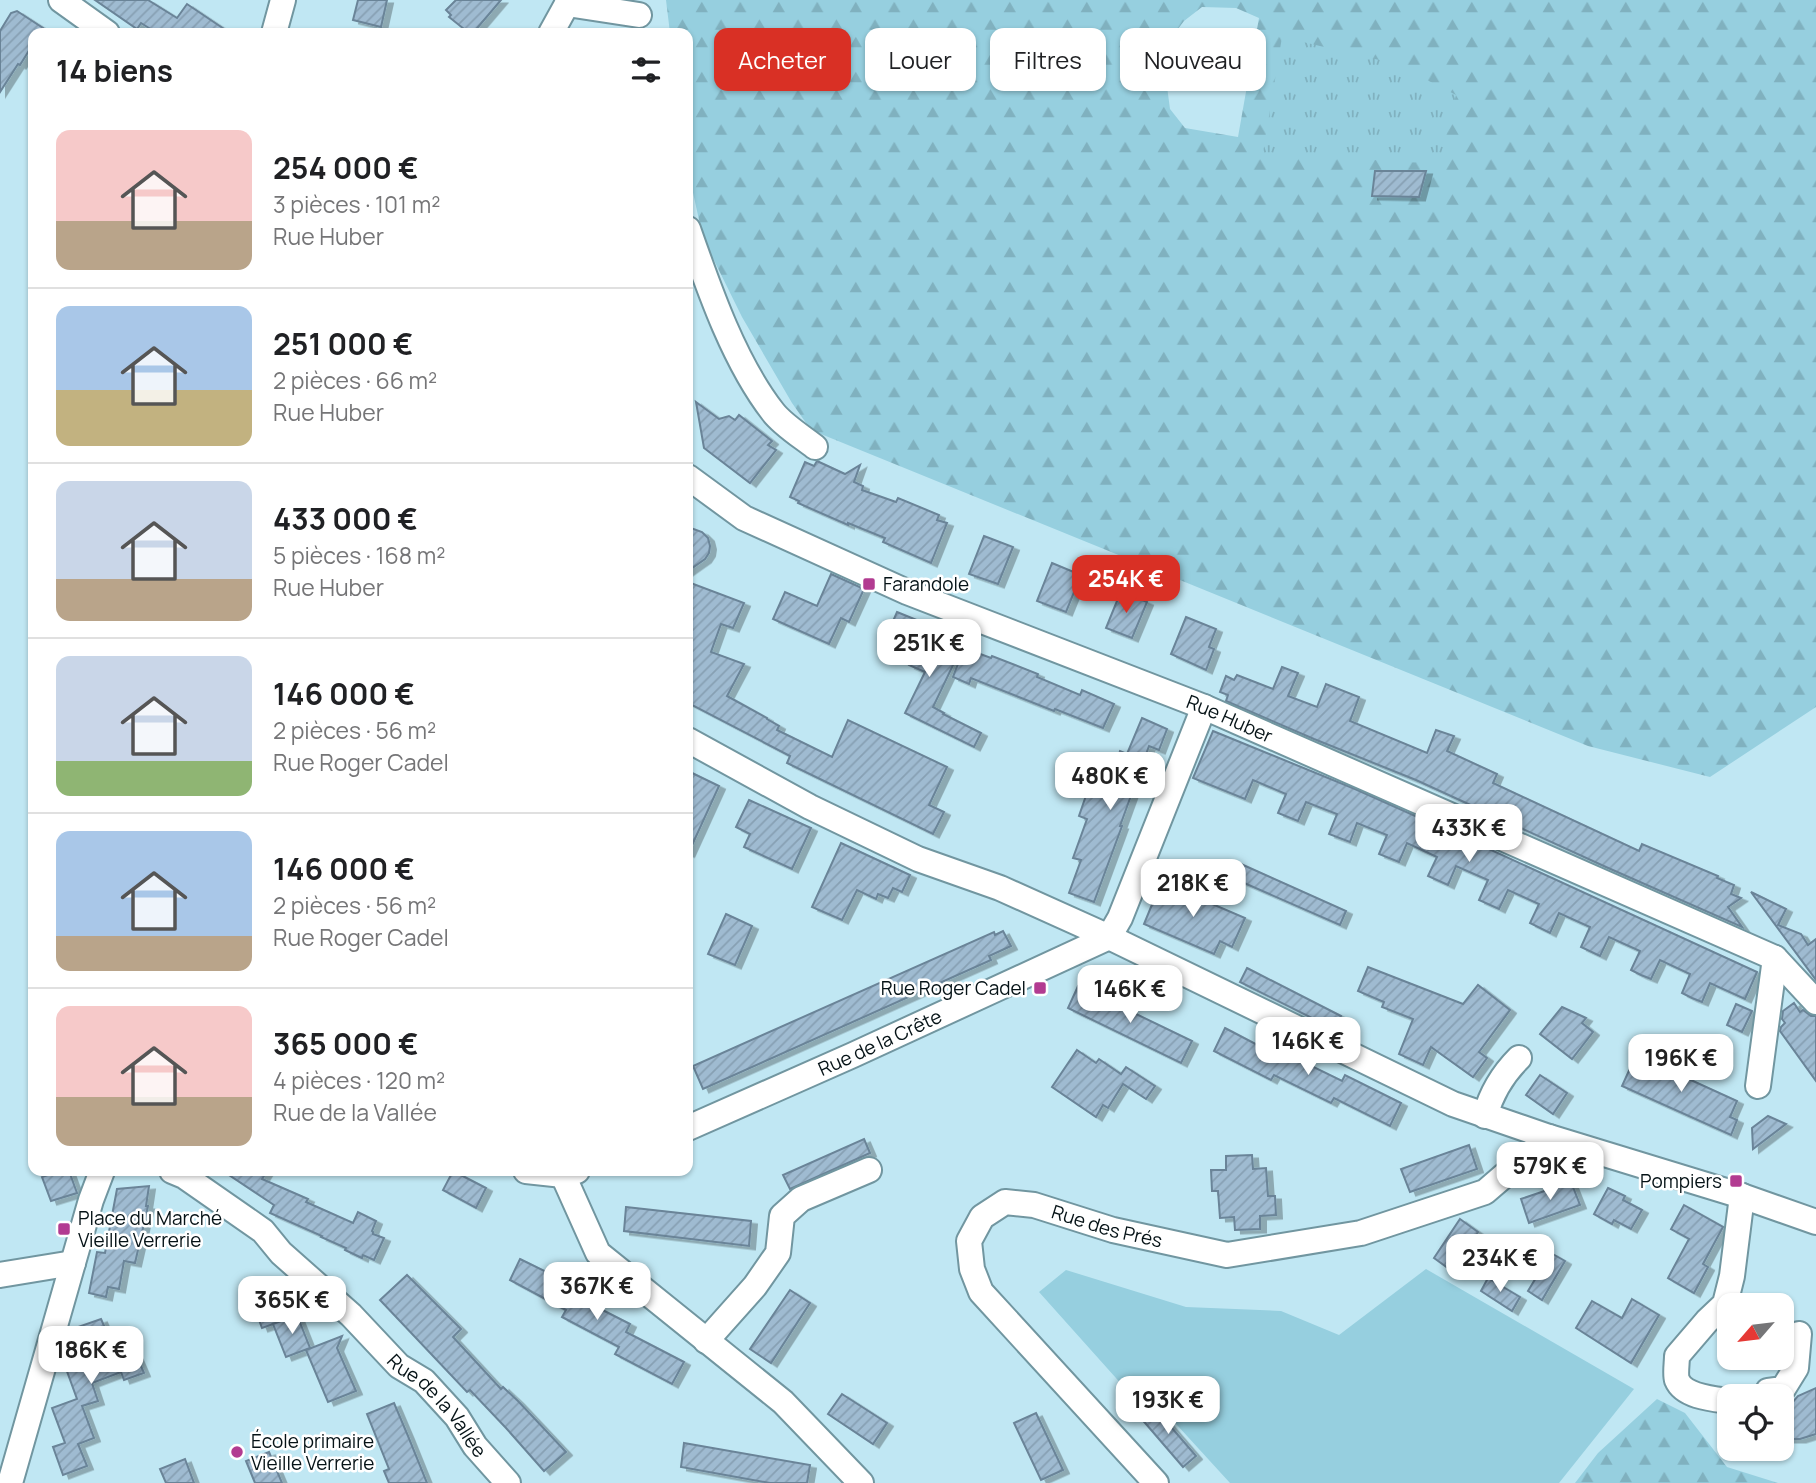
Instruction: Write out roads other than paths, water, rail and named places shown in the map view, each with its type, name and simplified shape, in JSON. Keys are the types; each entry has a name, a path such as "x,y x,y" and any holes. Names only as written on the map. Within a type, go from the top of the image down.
{"street":[{"path":"61,0 100,28"},
{"path":"276,28 284,0"},
{"path":"554,28 568,2 641,20"},
{"path":"693,243 707,284 741,362 774,414 814,447"},
{"name":"Rue Huber","path":"693,481 744,518 861,572 1204,707 1776,958 1816,1002"},
{"path":"1110,937 1204,707"},
{"path":"693,743 810,807 918,859 1000,888 1110,937 1453,1104 1816,1222"},
{"name":"Rue de la Crête","path":"693,1126 1110,937"},
{"path":"1758,1086 1776,958"},
{"path":"1486,1116 1505,1072 1519,1058"},
{"name":"Rue des Prés","path":"1156,1483 981,1292 972,1269 969,1241 982,1217 1005,1202 1034,1205 1113,1230 1227,1255 1361,1233 1485,1192 1549,1137"},
{"path":"706,1340 755,1286 778,1253 782,1216 801,1199 869,1170"},
{"path":"10,1483 100,1176"},
{"name":"Rue de la Vallée","path":"184,1176 263,1231 281,1253 351,1315 399,1366 424,1381 457,1417 475,1446 508,1483"},
{"path":"571,1176 598,1253 783,1402 861,1483"},
{"path":"1717,1400 1702,1398 1685,1389 1677,1380 1677,1356 1725,1304 1732,1276 1742,1196"},
{"path":"0,1275 73,1263"},
{"path":"1786,1384 1796,1368 1799,1334"}],"place":[{"name":"Farandole","path":"869,584"},
{"name":"Rue Roger Cadel","path":"1040,988"},
{"name":"Pompiers","path":"1736,1181"},
{"name":"Place du Marché Vieille Verrerie","path":"64,1229"},
{"name":"École primaire Vieille Verrerie","path":"237,1452"}]}
